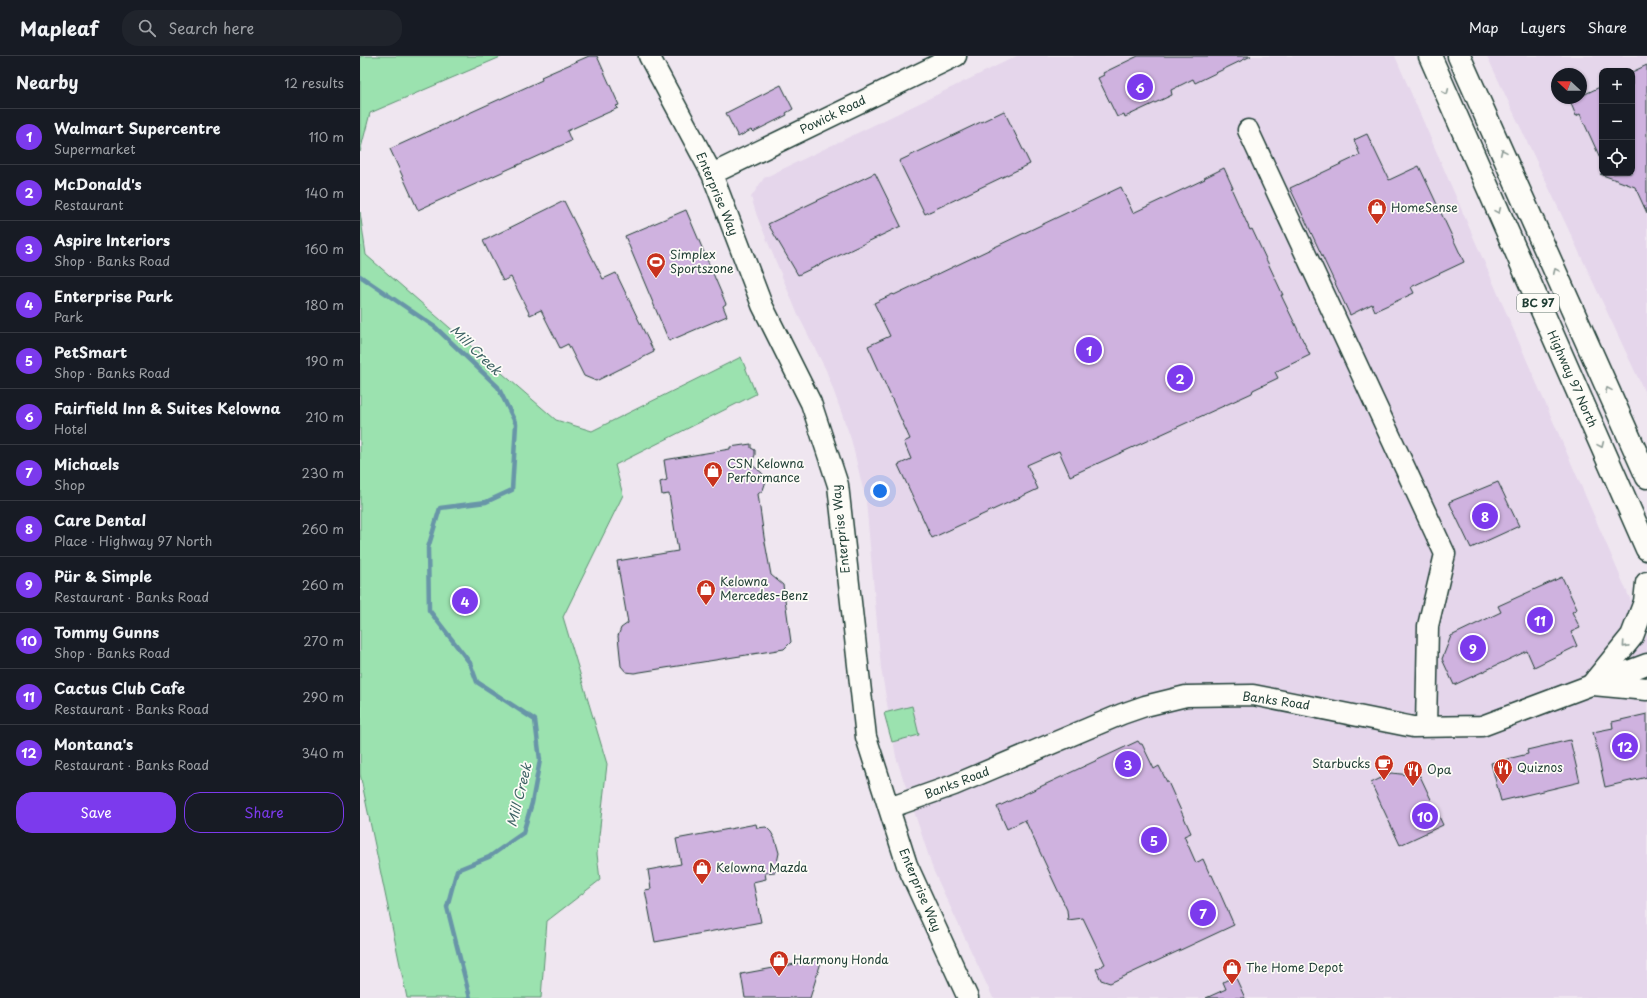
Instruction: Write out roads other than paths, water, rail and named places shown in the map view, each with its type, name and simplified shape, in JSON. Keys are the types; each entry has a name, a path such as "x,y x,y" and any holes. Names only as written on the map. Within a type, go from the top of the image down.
{"highway":[{"name":"Highway 97 North","path":"1430,56 1647,549"},
{"name":"BC 97","path":"1459,56 1647,477"},
{"path":"1592,684 1632,636 1646,602 1647,583"},
{"path":"1592,684 1647,689"}],"street":[{"name":"Enterprise Way","path":"649,56 712,174 762,305 811,403 838,485 866,737 907,865 968,998"},
{"name":"Powick Road","path":"712,174 956,56"},
{"path":"1248,130 1445,554 1428,626 1426,727"},
{"name":"Banks Road","path":"889,808 954,785 1122,714 1145,706 1186,696 1253,695 1413,727 1482,726 1647,664"}],"waterway":[{"name":"Mill Creek","path":"360,276 435,327 498,387 516,424 512,490 486,502 440,508 428,548 429,610 470,663 477,682 535,720 540,760 532,803 523,833 489,857 457,870 447,907 470,998"}],"place":[{"name":"Fairfield Inn & Suites Kelowna","path":"1140,87"},
{"name":"HomeSense","path":"1377,225"},
{"name":"Simplex Sportszone","path":"656,279"},
{"name":"Walmart Supercentre","path":"1089,350"},
{"name":"McDonald's","path":"1180,378"},
{"name":"CSN Kelowna Performance","path":"713,488"},
{"name":"Care Dental","path":"1485,516"},
{"name":"Enterprise Park","path":"465,601"},
{"name":"Kelowna Mercedes-Benz","path":"706,606"},
{"name":"Cactus Club Cafe","path":"1540,620"},
{"name":"Pür & Simple","path":"1473,648"},
{"name":"Montana's","path":"1625,746"},
{"name":"Aspire Interiors","path":"1128,764"},
{"name":"Starbucks","path":"1384,781"},
{"name":"Quiznos","path":"1503,785"},
{"name":"Opa","path":"1413,787"},
{"name":"Tommy Gunns","path":"1425,816"},
{"name":"PetSmart","path":"1154,840"},
{"name":"Kelowna Mazda","path":"702,885"},
{"name":"Michaels","path":"1203,913"},
{"name":"Harmony Honda","path":"779,977"},
{"name":"The Home Depot","path":"1232,985"}]}
